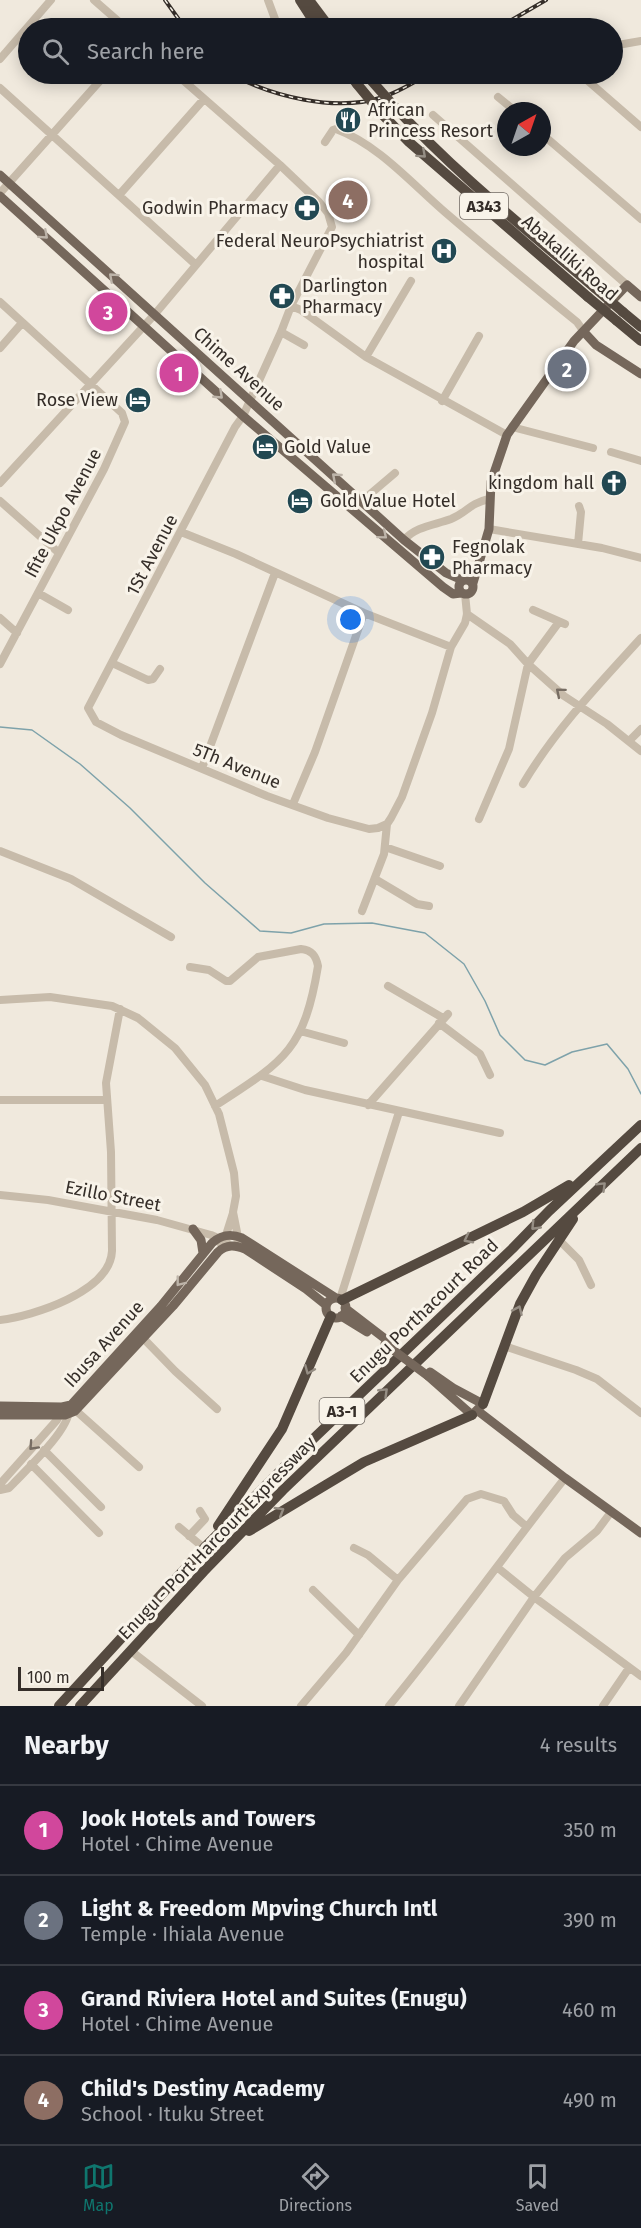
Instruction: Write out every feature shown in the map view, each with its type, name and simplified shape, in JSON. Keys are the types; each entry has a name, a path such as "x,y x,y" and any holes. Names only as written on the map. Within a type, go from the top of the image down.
{"highway":[{"path":"300,0 312,18"},
{"path":"309,0 322,18"},
{"name":"Abakaliki Road","path":"357,84 381,113 439,168 592,292 620,316 641,341"},
{"name":"Abakaliki Road","path":"375,84 442,156 592,292"},
{"name":"Abakaliki Road","path":"620,316 641,327"},
{"name":"Enugu Porthacourt Road","path":"59,1706 205,1547 290,1461 592,1170 640,1127"},
{"name":"Enugu - Port Harcourt Expressway","path":"80,1706 231,1543 398,1378 641,1148"},
{"path":"205,1547 282,1429 337,1306 550,1198 592,1170"},
{"path":"231,1543 364,1462 478,1410 520,1304 580,1206"}],"main road":[{"name":"Chime Avenue","path":"0,175 404,540 446,573 467,581"},
{"name":"Chime Avenue","path":"0,195 243,416 443,586 453,594 463,593"},
{"path":"463,593 459,587 467,581 480,561 489,530 490,482 495,464 510,431 574,341 627,285 641,297"},
{"path":"584,332 596,345 641,374"},
{"path":"193,1229 201,1240 203,1253"},
{"path":"222,1237 260,1248 641,1533"},
{"name":"Ibusa Avenue","path":"68,1410 161,1306 203,1253 222,1237"},
{"path":"225,1247 238,1241"},
{"name":"Ibusa Avenue","path":"68,1410 143,1338 225,1247"},
{"path":"429,1374 453,1388 478,1410"},
{"path":"0,1406 68,1410"},
{"path":"0,1415 68,1410"}],"street":[{"path":"35,18 51,0"},
{"path":"94,0 115,18"},
{"path":"268,0 275,18"},
{"path":"0,59 18,38"},
{"path":"623,44 641,40"},
{"path":"0,195 97,84"},
{"path":"0,483 155,314 280,165 187,84"},
{"path":"592,84 641,127"},
{"path":"0,88 195,264"},
{"path":"498,97 504,102"},
{"path":"120,194 204,99"},
{"path":"433,115 627,285"},
{"path":"325,142 336,129 351,136 395,166 444,211 577,322 584,332"},
{"path":"551,143 641,219"},
{"name":"1St Avenue","path":"88,708 235,427 243,416 291,306 332,228 332,220 324,208 280,165"},
{"path":"366,357 411,281"},
{"path":"0,302 91,384"},
{"path":"291,306 301,310 366,357 442,401 510,431 593,448"},
{"path":"0,348 22,323"},
{"path":"281,332 303,345"},
{"path":"442,401 479,336"},
{"name":"Ifite Ukpo Avenue","path":"0,664 104,470 125,422 122,413 91,384"},
{"path":"611,452 641,460"},
{"path":"362,501 395,473"},
{"path":"404,540 420,528 451,519 474,503 489,499"},
{"path":"0,501 59,553"},
{"path":"578,544 581,512 579,506"},
{"path":"489,530 578,544 641,558"},
{"path":"181,532 236,554 364,613 451,647"},
{"path":"202,768 275,573"},
{"path":"38,593 68,610"},
{"path":"362,911 385,847 387,824 395,813 410,776 432,713 451,647 465,623 467,614 463,593"},
{"path":"479,819 508,749 528,664 562,623 533,610"},
{"path":"293,804 315,752 364,613"},
{"path":"467,614 510,644 528,664 564,696 607,724 641,751"},
{"path":"0,618 17,633"},
{"path":"523,784 537,760 579,707 641,638"},
{"path":"112,663 148,680 153,679 160,669"},
{"name":"5Th Avenue","path":"88,708 96,722 121,735 267,796 328,818 369,829 387,824"},
{"path":"629,741 641,729"},
{"path":"385,847 440,866"},
{"path":"0,851 70,879 171,937"},
{"path":"375,879 417,904 429,906"},
{"path":"190,967 209,970 226,981 230,981 258,957 307,949 316,958 318,966 312,999 300,1031 285,1055 262,1076 215,1106"},
{"path":"388,986 443,1018 480,1054 490,1075"},
{"path":"0,1000 50,998 99,1003 120,1009 144,1022 175,1048 196,1073 215,1106 228,1146 236,1196 233,1212 222,1237 225,1247"},
{"path":"0,1320 35,1313 76,1295 91,1286 103,1272 112,1256 111,1152 106,1083 120,1009"},
{"path":"369,1105 443,1018"},
{"path":"300,1031 344,1043"},
{"path":"262,1076 305,1090 500,1133"},
{"path":"0,1100 106,1100"},
{"path":"337,1306 399,1112"},
{"name":"Ezillo Street","path":"0,1195 48,1200 112,1212 222,1237"},
{"path":"233,1212 238,1241"},
{"path":"559,1240 579,1260 591,1285"},
{"path":"143,1338 175,1371 217,1408"},
{"path":"504,1346 597,1379 641,1413"},
{"path":"68,1410 139,1467"},
{"name":"Ibusa Avenue","path":"0,1490 9,1488 44,1450 64,1425 68,1410"},
{"name":"Ibusa Avenue","path":"0,1484 68,1410"},
{"path":"44,1450 101,1507"},
{"path":"31,1464 99,1533"},
{"path":"389,1706 498,1568 565,1478"},
{"path":"301,1706 359,1635 398,1580 459,1506 473,1496 487,1495 504,1501 513,1515 527,1527"},
{"path":"189,1536 205,1519 201,1511"},
{"path":"459,1706 534,1598 565,1558 597,1531 610,1512"},
{"path":"179,1527 205,1547"},
{"path":"354,1548 368,1555 398,1580"},
{"path":"498,1568 534,1598 641,1676"},
{"path":"313,1590 359,1635"},
{"path":"131,1651 202,1706"},
{"path":"603,1706 629,1668"}],"waterway":[{"path":"0,727 32,730 80,764 130,808 205,883 260,931 291,933 324,924 372,923 425,933 464,964 485,1001 500,1035 525,1060 545,1065 572,1052 607,1044 628,1069 641,1094"}],"railway":[{"path":"165,0 178,18"},
{"path":"515,18 546,0"},
{"path":"252,84 284,95 325,103 364,102 383,97 410,84"}],"place":[{"name":"African Princess Resort","path":"348,120"},
{"name":"Child's Destiny Academy","path":"348,200"},
{"name":"Godwin Pharmacy","path":"307,208"},
{"name":"Federal NeuroPsychiatrist hospital","path":"444,251"},
{"name":"Darlington Pharmacy","path":"282,296"},
{"name":"Grand Riviera Hotel and Suites (Enugu)","path":"108,312"},
{"name":"Light & Freedom Mpving Church Intl","path":"567,369"},
{"name":"Jook Hotels and Towers","path":"179,373"},
{"name":"Rose View","path":"138,400"},
{"name":"Gold Value","path":"265,447"},
{"name":"kingdom hall","path":"614,483"},
{"name":"Gold Value Hotel","path":"300,501"},
{"name":"Fegnolak Pharmacy","path":"432,557"}]}
